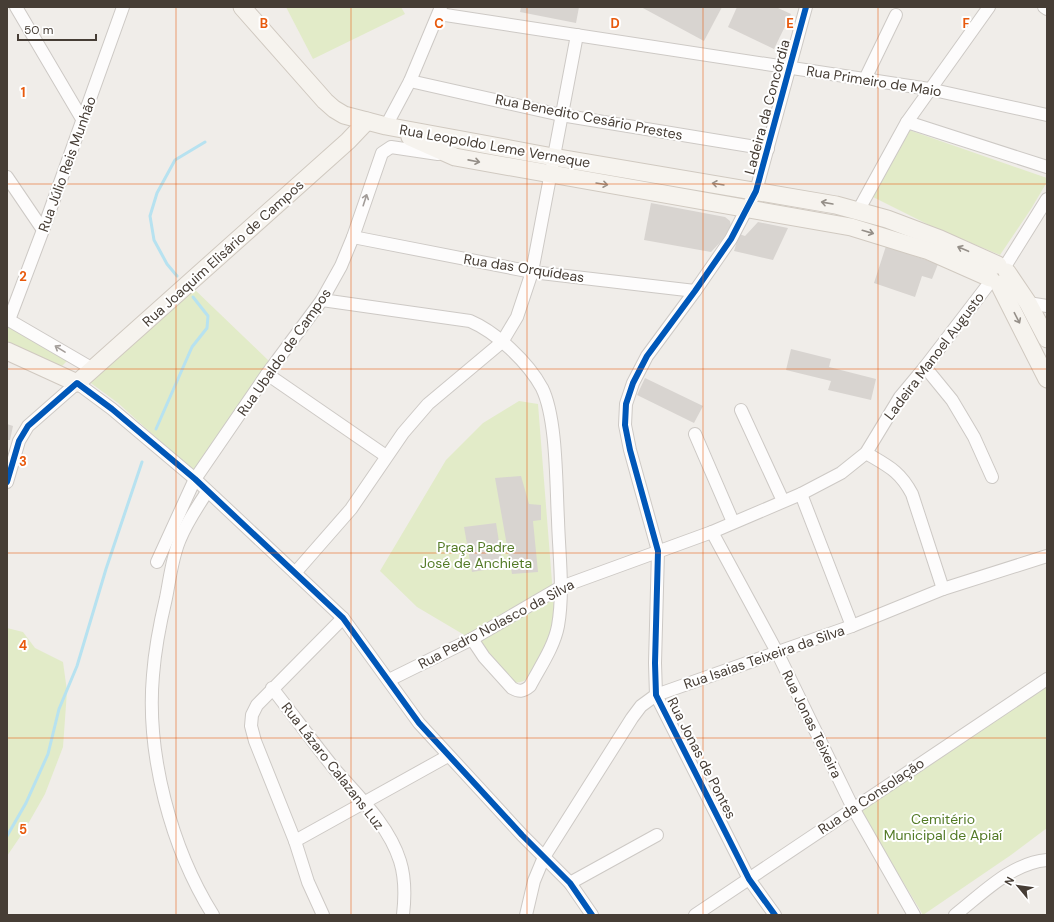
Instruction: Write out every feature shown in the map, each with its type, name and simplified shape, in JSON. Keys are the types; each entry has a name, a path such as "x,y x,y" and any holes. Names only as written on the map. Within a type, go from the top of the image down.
{"main road":[{"path":"242,7 334,109 344,115 386,126"},
{"name":"Rua Joaquim Elisário de Campos","path":"77,383 348,141 367,121"},
{"name":"Rua Leopoldo Leme Verneque","path":"386,126 455,157 550,175 748,208 865,231 998,275"},
{"name":"Rua Leopoldo Leme Verneque","path":"386,126 554,157 836,205 887,219 940,239 998,275"},
{"path":"998,275 1028,303 1047,339"},
{"path":"998,275 1047,379"},
{"path":"7,351 77,383"}],"street":[{"path":"16,7 82,119"},
{"name":"Rua Júlio Reis Munhão","path":"8,319 43,230 123,7"},
{"name":"Ladeira da Concórdia","path":"695,292 731,239 756,191 806,7"},
{"path":"858,212 907,122 929,89 989,7"},
{"path":"386,126 410,81 440,10"},
{"name":"Rua Primeiro de Maio","path":"440,10 577,35 929,89 1047,115"},
{"path":"864,79 896,15"},
{"path":"295,573 351,509 386,456 428,404 502,342 517,318 532,272 577,35"},
{"name":"Rua Benedito Cesário Prestes","path":"410,81 561,115 768,149"},
{"path":"907,122 1047,167"},
{"name":"Rua Ubaldo de Campos","path":"157,562 195,479 267,374 322,300 341,266 353,237 379,157 386,149 391,147 455,157"},
{"path":"7,177 43,230"},
{"name":"Ladeira Manoel Augusto","path":"866,453 900,397 925,368 998,275 1042,215 1047,199"},
{"name":"Rua das Orquídeas","path":"353,237 532,272 695,292"},
{"name":"Rua Jonas de Pontes","path":"695,292 647,356 633,383 626,404 625,425 630,450 658,551 655,663 656,695 749,879 775,915"},
{"path":"322,300 470,321 489,330 502,342 527,367 542,388 550,412 555,463 560,587 558,626 553,643 530,686 524,691 518,691 512,688 484,657 472,638"},
{"path":"1028,303 1047,306"},
{"path":"8,319 93,369"},
{"path":"925,368 952,400 974,437 992,477"},
{"path":"267,374 386,456"},
{"path":"7,482 19,441 28,426 77,383 112,409 195,479 207,492 343,618 419,723 448,756 570,883 592,915"},
{"path":"741,410 783,501"},
{"path":"696,434 733,522"},
{"path":"866,453 891,468 904,480 912,494 943,589"},
{"name":"Rua Pedro Nolasco da Silva","path":"389,680 472,638 560,587 712,532 801,494 841,473 866,453"},
{"path":"207,492 186,527 176,552 157,636 152,677 152,718 161,783 174,832 200,895 213,915"},
{"path":"801,494 852,626"},
{"name":"Rua Jonas Teixeira","path":"712,532 777,652 853,808 914,915"},
{"name":"Rua Isaias Teixeira da Silva","path":"526,915 534,881 544,857 632,718 641,706 656,695 852,626 943,589 1047,556"},
{"path":"323,915 308,882 296,841 255,741 252,726 252,715 257,705 272,688 343,618"},
{"name":"Rua da Consolação","path":"695,915 1047,679"},
{"name":"Rua Lázaro Calazans Luz","path":"272,688 337,771 364,802 391,840 400,861 403,880 404,915"},
{"path":"296,841 448,756"},
{"path":"570,883 657,835"},
{"path":"956,915 1004,877 1023,866 1047,860"}],"green space":[{"path":"286,7 401,7 405,14 313,59"},
{"path":"906,129 1047,178 1047,182 1031,209 1000,255 933,227 869,195"},
{"path":"192,287 269,361 193,471 118,403 88,381"},
{"path":"7,325 67,361 56,372 7,348"},
{"name":"Praça Padre José de Anchieta","path":"519,401 538,404 555,620 544,650 533,672 526,679 516,683 466,636 417,607 380,571 446,460 483,423"},
{"path":"7,628 23,632 35,648 63,662 67,691 63,747 45,794 24,831 7,856"},
{"name":"Cemitério Municipal de Apiaí","path":"1047,684 1047,828 1011,855 923,915 859,809"}],"building":[{"path":"521,7 579,7 576,23 520,12"},
{"path":"641,7 722,7 704,41"},
{"path":"737,7 776,7 791,14 774,49 728,27"},
{"path":"651,203 725,217 730,221 731,228 728,234 711,252 644,240"},
{"path":"758,222 788,228 773,260 734,251 739,234 745,236"},
{"path":"886,246 938,264 932,279 922,276 915,297 874,283"},
{"path":"791,349 831,359 829,367 876,379 871,400 828,390 831,381 786,370"},
{"path":"645,378 703,406 694,423 637,395"},
{"path":"7,424 13,426 10,440 7,440"},
{"path":"521,476 529,504 541,505 541,520 533,521 538,572 512,574 495,478"},
{"path":"496,523 503,567 472,572 464,527"}],"waterway":[{"path":"177,276 167,264 154,240 150,216 157,193 175,160 205,142"},
{"path":"156,429 192,347 207,328 208,316 193,297"},
{"path":"7,836 26,803 48,754 59,709 77,666 106,569 142,462"}],"cycle path":[{"path":"775,915 749,879 656,695 655,663 658,551 630,450 625,425 626,404 633,383 647,356 731,239 756,191 806,7"},
{"path":"7,482 19,441 28,426 77,383 112,409 195,479 343,618 419,723 522,835 570,883 592,915"}]}
